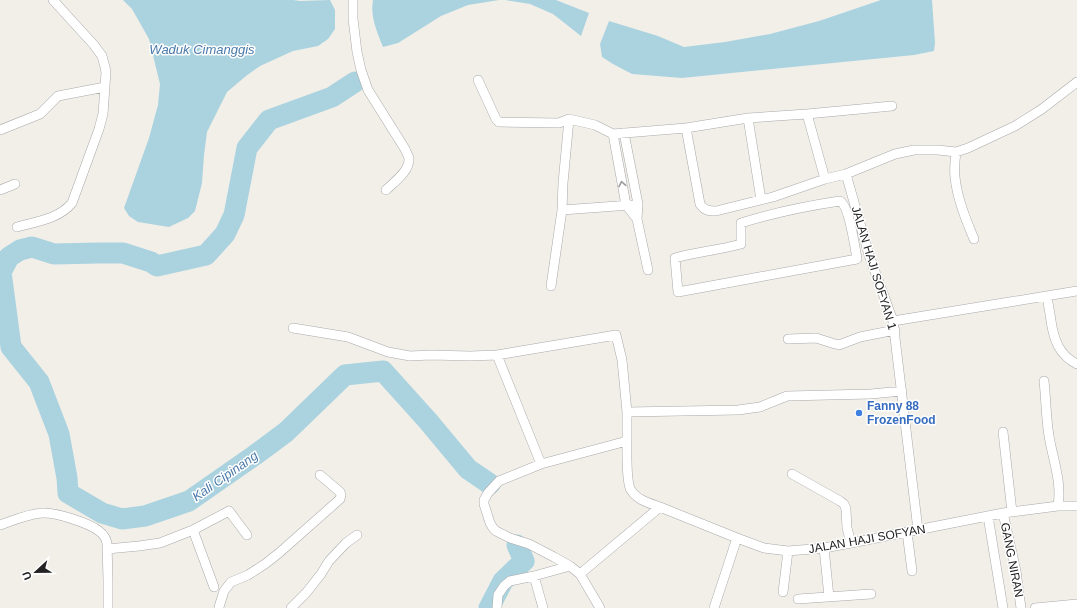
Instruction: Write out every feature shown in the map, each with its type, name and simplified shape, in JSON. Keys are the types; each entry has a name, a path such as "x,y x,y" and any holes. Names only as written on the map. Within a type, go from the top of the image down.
{"street":[{"path":"17,227 55,215 64,211 72,203 99,129 102,114 106,67 104,62 99,51 53,0"},
{"path":"353,0 353,20 357,52 368,90 405,149 409,158 407,167 402,175 386,190"},
{"path":"478,80 496,119 499,122 559,123 568,119 595,125 613,134 686,128 748,118 892,106"},
{"path":"686,128 700,204 704,210 716,211 761,200 825,179 846,174 890,156 914,150 956,152 968,148 1015,126 1042,109 1077,82"},
{"path":"0,130 40,114 58,96 105,87"},
{"path":"807,114 825,179"},
{"path":"748,118 761,200"},
{"path":"551,286 562,210 568,119"},
{"path":"624,133 638,204 637,219 648,270"},
{"path":"613,134 626,205 637,219"},
{"path":"956,152 955,177 957,189 965,217 974,239"},
{"name":"JALAN HAJI SOFYAN 1","path":"846,174 869,255 893,321 918,530"},
{"path":"0,190 15,184"},
{"path":"857,259 847,211 843,203 840,201 810,205 741,223 741,244 674,258 678,292 857,259 869,255"},
{"path":"562,210 638,204"},
{"path":"893,321 1077,291"},
{"path":"1047,296 1054,336 1057,344 1061,351 1071,361 1077,364"},
{"path":"293,328 348,337 388,352 410,356 497,355 541,464"},
{"path":"788,339 816,338 839,345 860,337 894,330"},
{"name":"JALAN HAJI SOFYAN","path":"497,355 616,335 622,360 627,412 628,476 631,490 642,500 764,548 788,551 824,548 1008,512 1058,506 1077,506"},
{"path":"1044,381 1049,435 1060,484 1058,506"},
{"path":"627,412 738,410 760,407 787,396 871,394 902,391"},
{"name":"GANG NIRAN","path":"1003,432 1008,512 1021,608"},
{"path":"600,608 580,574 570,566 529,544 510,538 496,531 490,522 484,500 499,481 541,464 627,441"},
{"path":"792,474 844,504 846,509 847,528 851,543"},
{"path":"219,608 224,591 231,582 248,575 265,564 340,499 340,492 320,475"},
{"path":"580,574 661,508"},
{"path":"107,549 160,543 193,530 229,511 247,535"},
{"path":"0,525 34,515 49,513 56,514 97,529 107,540 108,608"},
{"path":"988,516 1003,608"},
{"path":"193,530 214,587"},
{"path":"907,532 912,571"},
{"path":"291,608 321,574 329,561 346,543 357,535"},
{"path":"714,608 737,538"},
{"path":"824,548 829,598"},
{"path":"783,592 788,551"},
{"path":"497,608 498,595 504,586 510,581 570,566"},
{"path":"534,576 543,608"},
{"path":"798,600 871,594"},
{"path":"1035,608 1077,604"}],"water":[{"name":"Waduk Cimanggis","path":"123,0 330,0 335,10 335,29 328,39 318,46 293,51 260,66 227,92 207,132 202,183 195,211 188,218 169,227 138,222 129,216 124,208 149,138 158,105 160,84 149,39 132,9"},
{"path":"373,0 499,0 468,5 441,16 398,43 383,47 373,18"},
{"path":"505,0 556,0 589,13 581,36 553,14 530,4"},
{"path":"881,0 932,0 935,43 934,51 914,55 682,78 632,74 602,57 600,44 609,21 658,36 684,47 770,34 819,21"}],"waterway":[{"name":"Kali Cipinang","path":"355,82 332,97 269,120 247,148 234,215 225,234 206,255 157,266 151,262 123,253 54,254 32,247 20,250 9,257 1,272 11,347 39,382 59,434 67,478 68,493 102,513 122,519 145,516 189,501 286,432 345,375 383,371 428,421 468,469 490,484"},
{"name":"Kali Cipinang","path":"489,608 503,581 524,561 517,545"}],"place":[{"name":"Fanny 88 FrozenFood","path":"859,413"}]}
